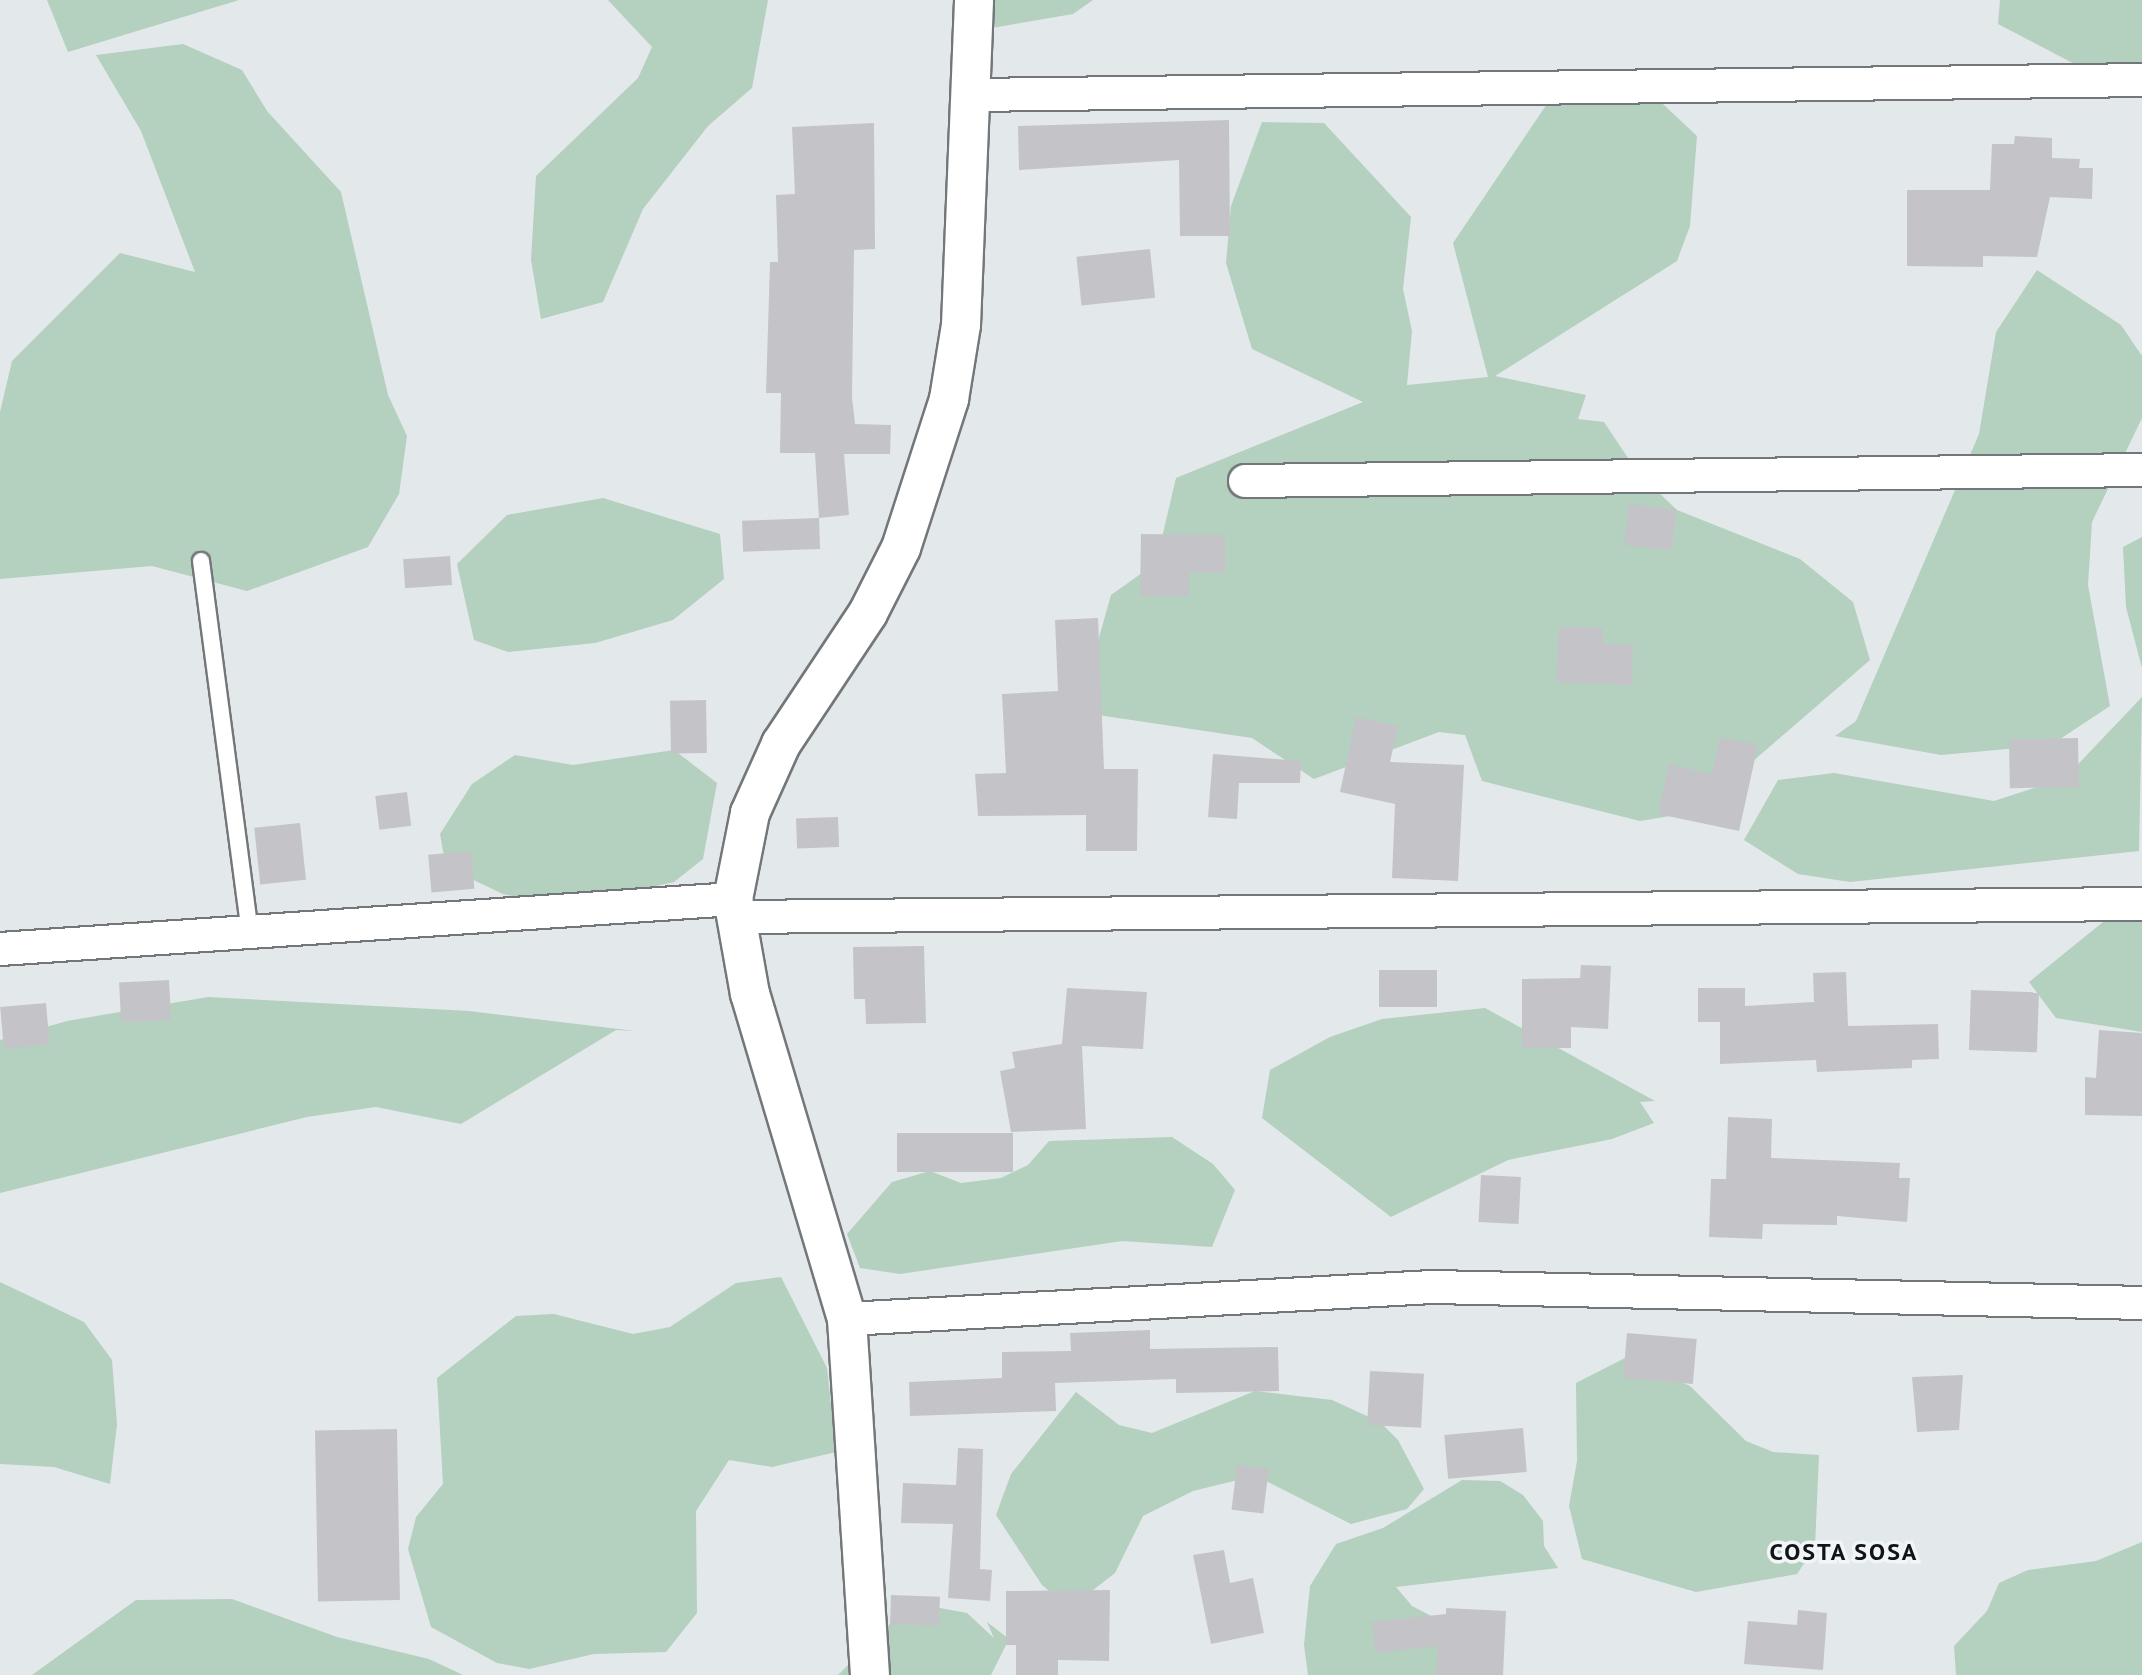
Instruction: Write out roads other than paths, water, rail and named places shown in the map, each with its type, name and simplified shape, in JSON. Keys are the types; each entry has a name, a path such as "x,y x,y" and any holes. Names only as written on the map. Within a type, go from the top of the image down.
{"main road":[{"path":"870,1675 847,1319 750,994 733,908 750,813 781,744 868,613 901,548 949,399 961,325 974,0"}],"street":[{"path":"971,96 2142,80"},
{"path":"1245,481 2142,470"},
{"path":"0,949 250,931 733,908 2142,904"},
{"path":"847,1319 1433,1287 2142,1303"}],"lane":[{"path":"201,561 250,931"}],"district":[{"name":"COSTA SOSA","path":"1844,1552"}]}
